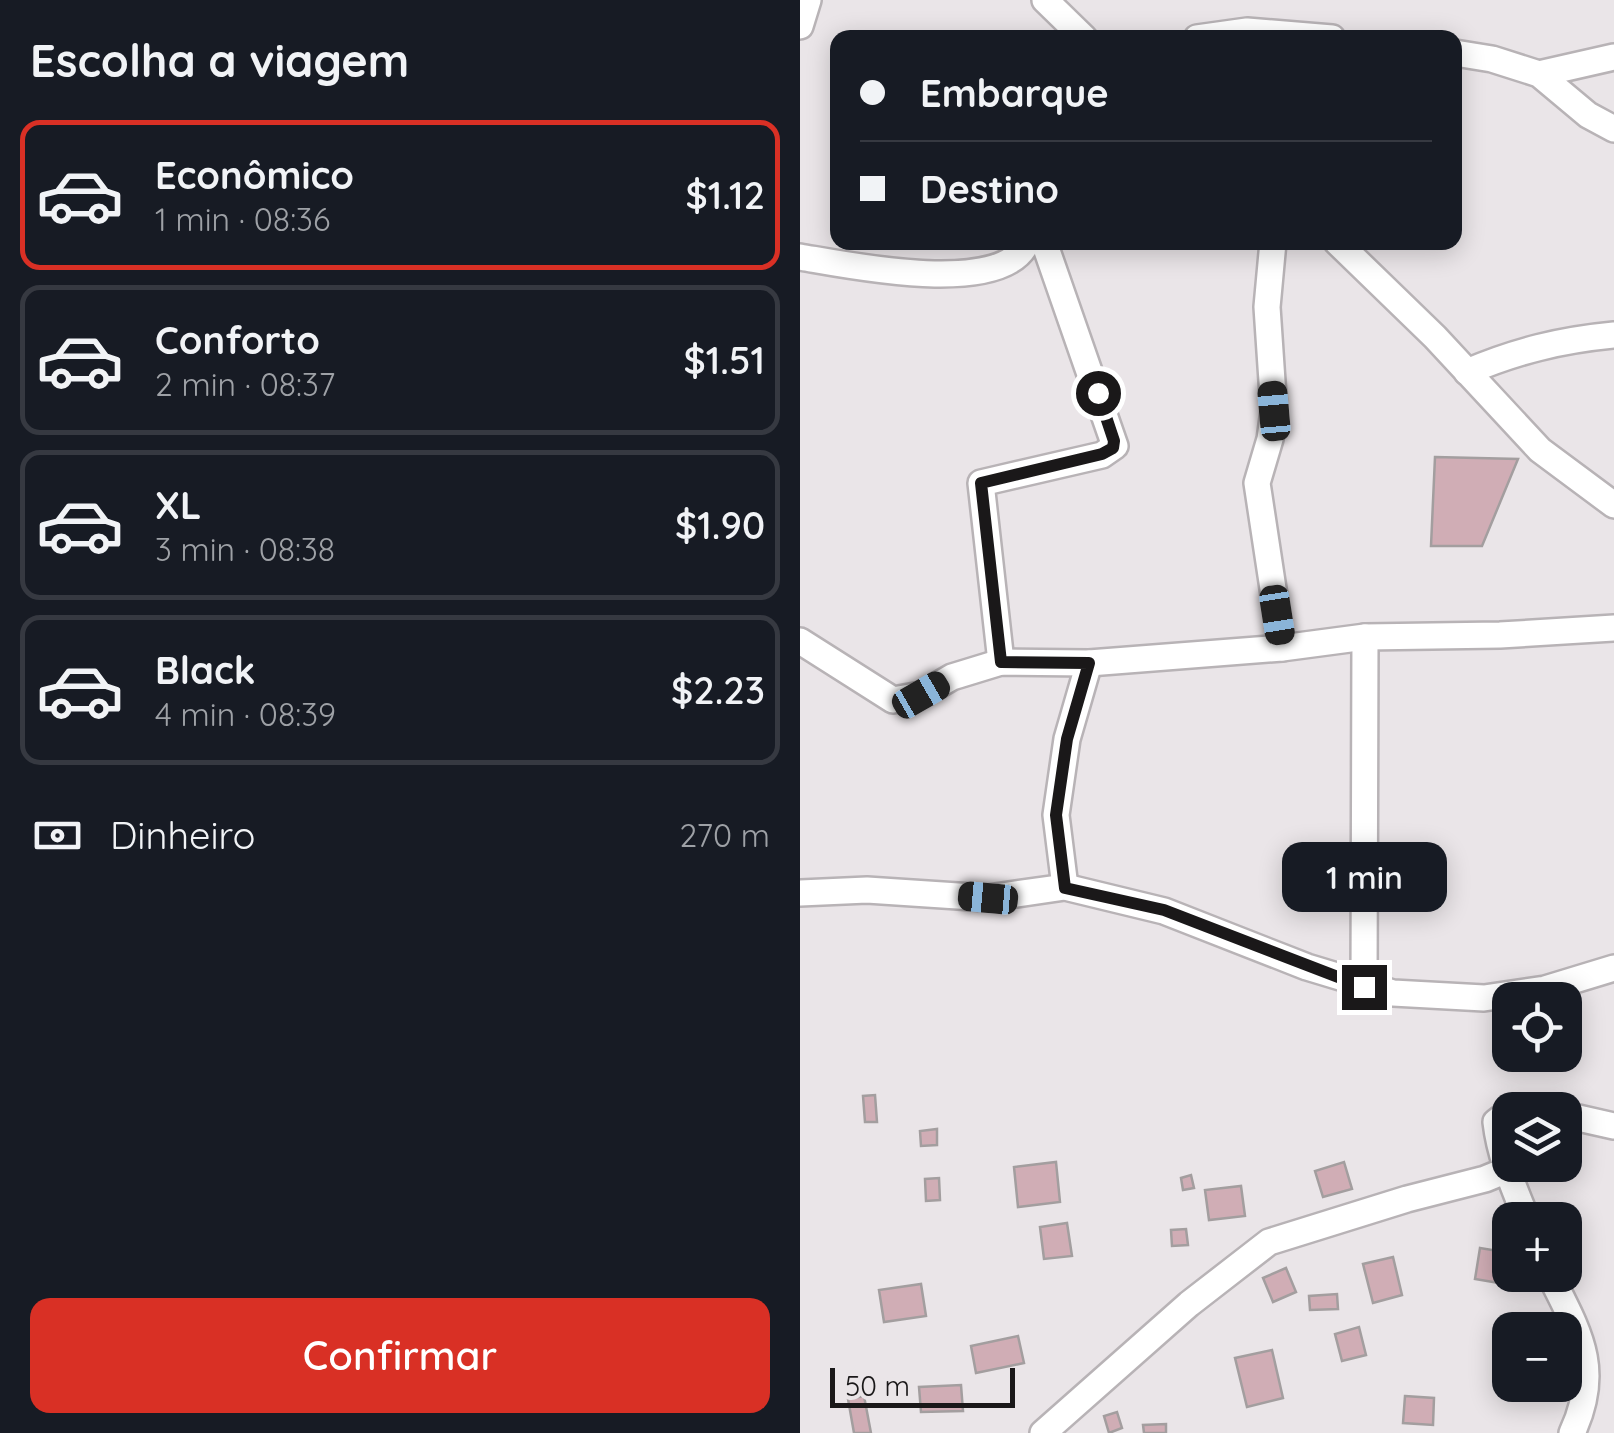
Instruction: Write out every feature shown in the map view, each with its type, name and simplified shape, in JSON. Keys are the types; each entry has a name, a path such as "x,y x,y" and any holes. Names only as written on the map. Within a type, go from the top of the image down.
{"street":[{"path":"800,26 808,0"},
{"path":"1045,0 1076,30"},
{"path":"1462,54 1539,74 1588,115 1614,130"},
{"path":"1539,74 1614,57"},
{"path":"800,257 886,271 973,271 1004,267 1024,250"},
{"path":"1001,662 981,483 1102,454 1115,446 1047,250"},
{"path":"1272,250 1268,306 1274,411 1257,483 1282,648"},
{"path":"1345,250 1540,450 1614,505"},
{"path":"1467,372 1516,352 1568,339 1614,335"},
{"path":"800,641 892,700 921,695 952,677 1001,662 1089,663 1282,648 1366,637 1614,628"},
{"path":"1364,987 1366,637"},
{"path":"1065,888 1056,815 1067,739 1089,663"},
{"path":"800,893 867,890 988,898 1065,888 1164,910 1364,987 1394,994 1484,998 1545,989 1614,968"},
{"path":"1582,1119 1614,1126"},
{"path":"1043,1433 1189,1304 1268,1242 1492,1175"},
{"path":"1558,1292 1580,1342 1588,1378 1582,1413 1572,1433"}],"building":[{"path":"1435,457 1518,459 1482,546 1431,546"},
{"path":"875,1095 877,1122 865,1122 863,1096"},
{"path":"937,1129 937,1145 921,1146 920,1131"},
{"path":"1056,1162 1060,1202 1018,1207 1014,1167"},
{"path":"1344,1162 1352,1189 1323,1197 1315,1171"},
{"path":"1191,1175 1194,1188 1183,1190 1181,1178"},
{"path":"939,1178 940,1200 926,1201 925,1179"},
{"path":"1241,1186 1245,1216 1209,1220 1205,1190"},
{"path":"1067,1223 1072,1256 1044,1259 1040,1227"},
{"path":"1186,1229 1188,1245 1172,1246 1171,1230"},
{"path":"1480,1248 1492,1250 1492,1282 1475,1279"},
{"path":"1393,1257 1402,1295 1373,1303 1363,1264"},
{"path":"1286,1268 1296,1292 1273,1302 1263,1278"},
{"path":"921,1284 926,1316 884,1322 879,1290"},
{"path":"1337,1294 1338,1309 1310,1310 1309,1296"},
{"path":"1359,1327 1366,1355 1342,1361 1335,1334"},
{"path":"1018,1336 1024,1363 976,1373 971,1346"},
{"path":"1272,1350 1283,1398 1247,1407 1235,1358"},
{"path":"961,1385 963,1411 921,1412 919,1387"},
{"path":"864,1396 871,1433 854,1433 848,1399"},
{"path":"1405,1396 1434,1398 1433,1425 1403,1423"},
{"path":"1117,1412 1122,1428 1109,1433 1104,1416"},
{"path":"1166,1424 1166,1433 1144,1433 1143,1425"}],"route":[{"path":"1098,393 1113,448 981,483 1001,662 1089,663 1067,739 1056,815 1065,888 1164,910 1306,968 1364,987"}]}
